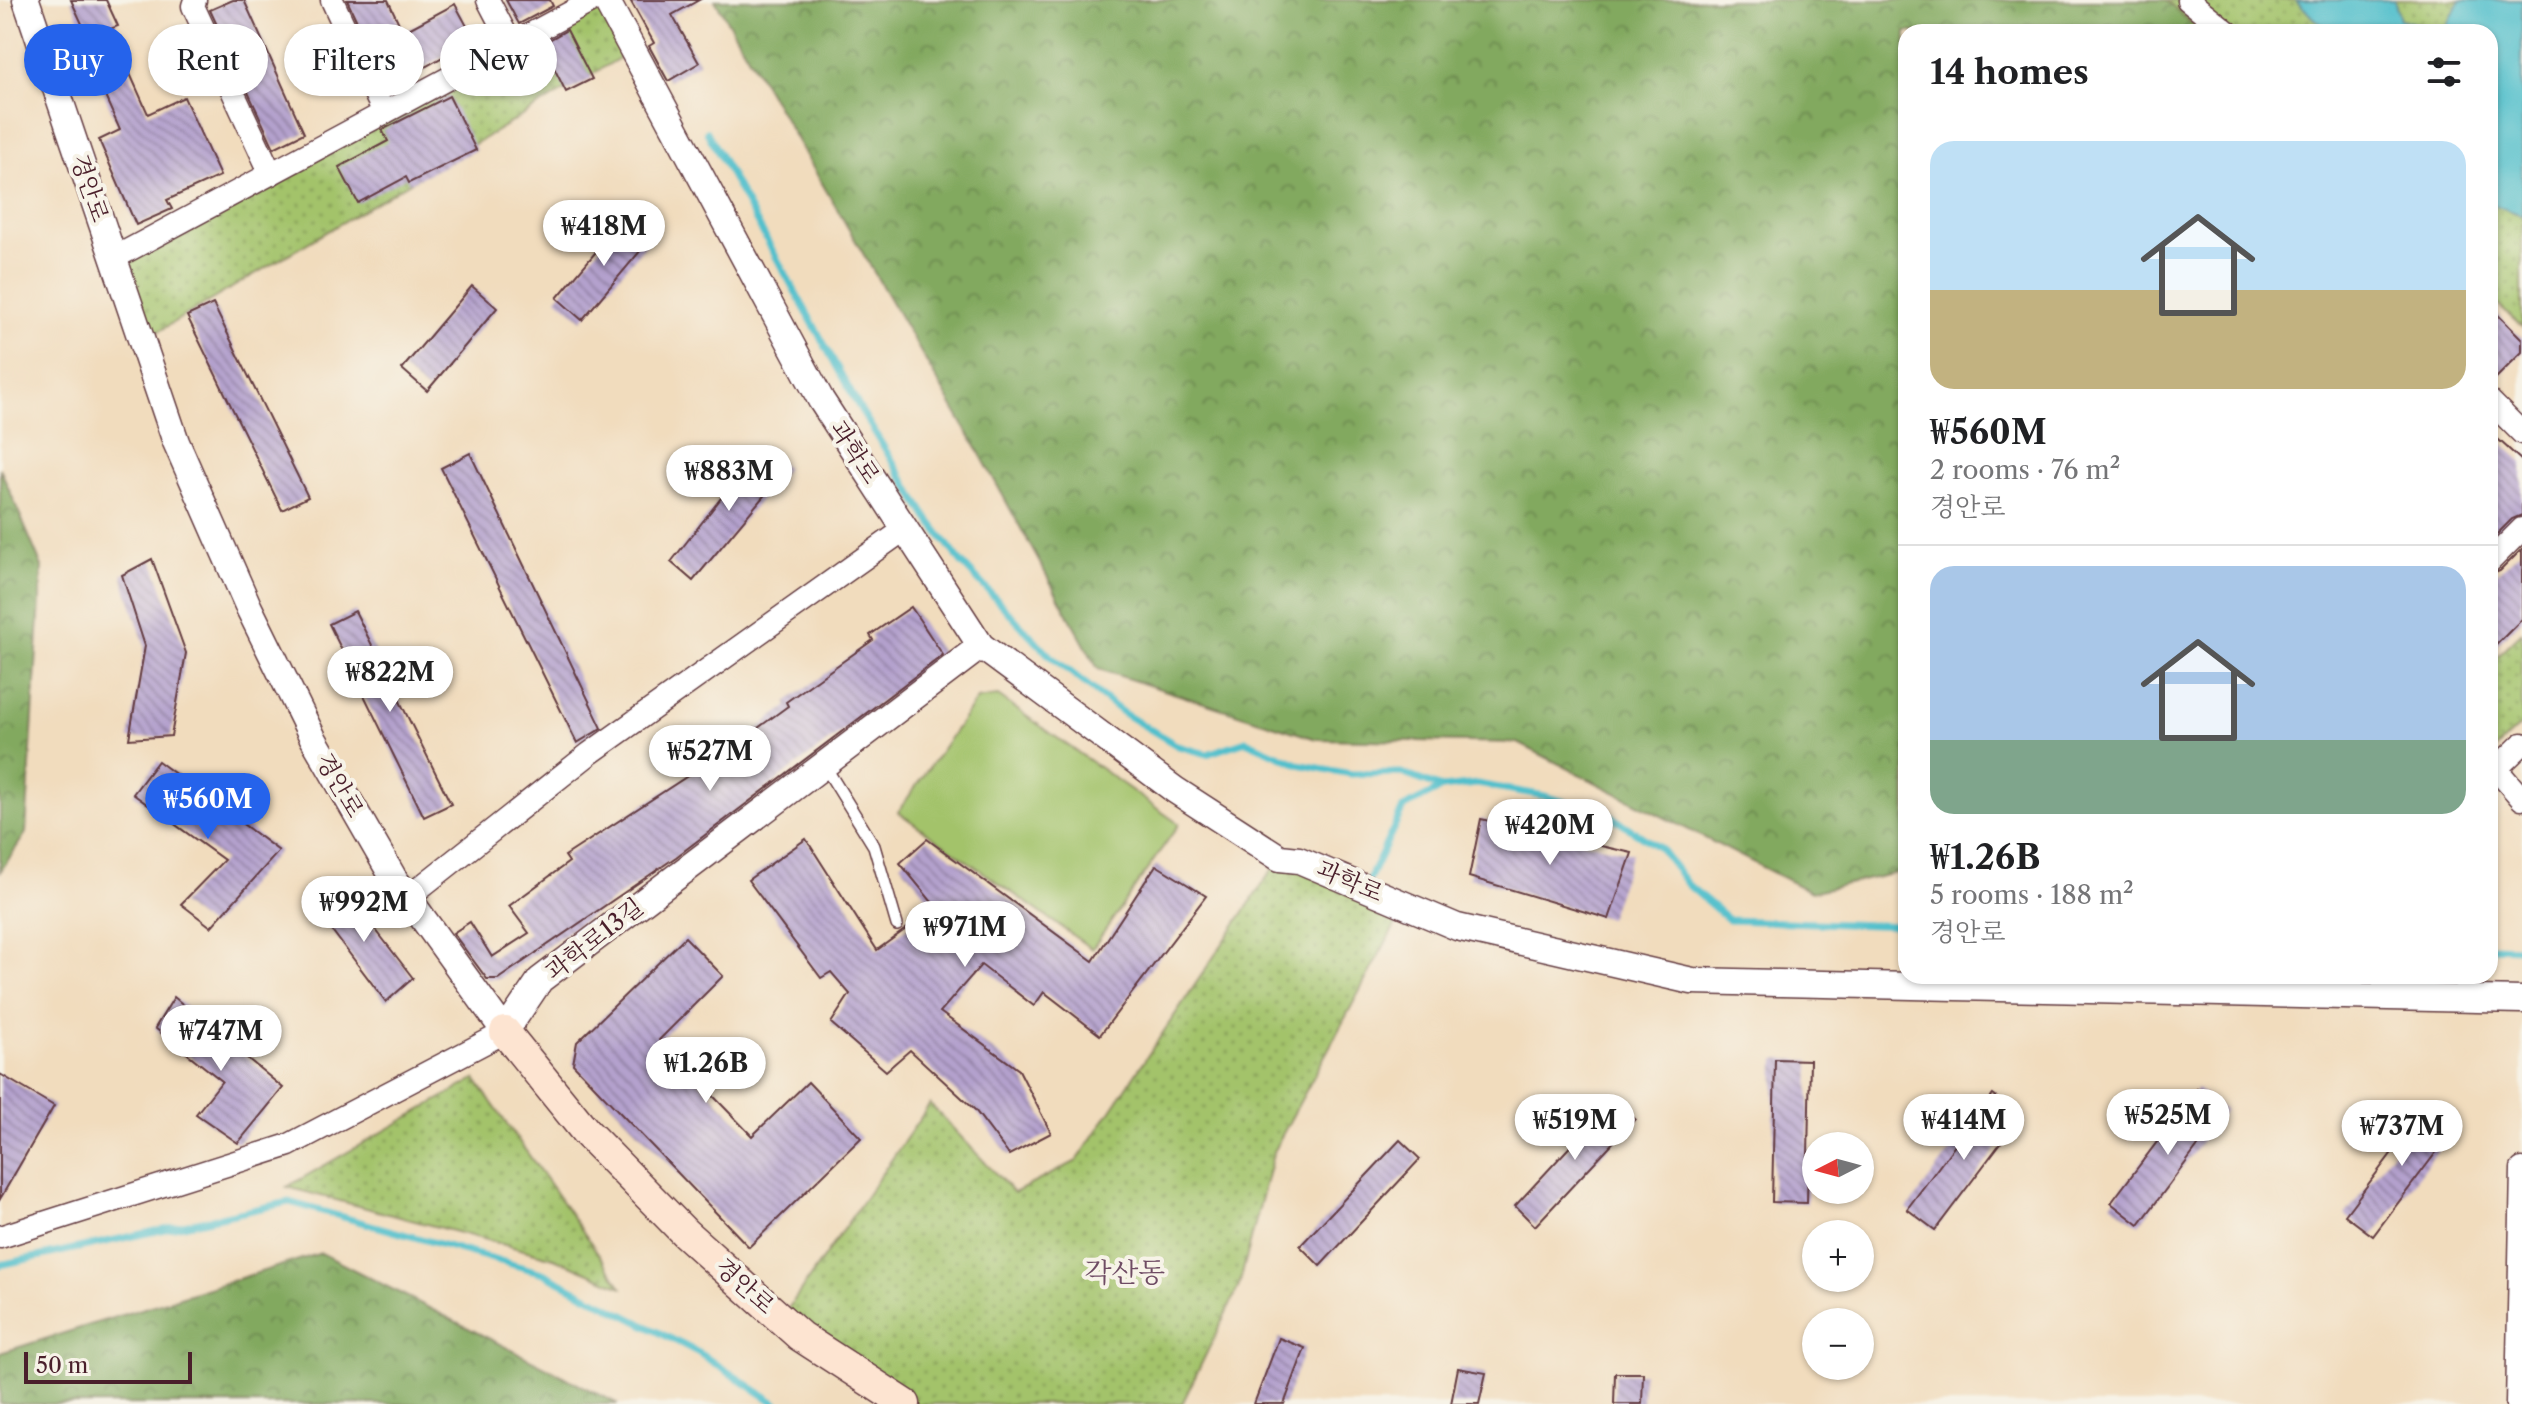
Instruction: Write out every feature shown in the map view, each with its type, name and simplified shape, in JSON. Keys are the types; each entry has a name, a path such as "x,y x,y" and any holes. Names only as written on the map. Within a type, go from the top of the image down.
{"main road":[{"name":"경안로","path":"505,1032 586,1132 685,1233 800,1336 905,1404"}],"street":[{"name":"경안로","path":"26,0 176,442 249,608 313,738 407,898 505,1032"},
{"path":"195,0 193,6 271,174"},
{"path":"332,0 384,113"},
{"path":"488,0 501,24"},
{"path":"549,24 594,0"},
{"name":"과학로","path":"606,0 821,400 981,646 1175,790 1280,858 1299,860 1457,927 1692,981 1898,982"},
{"path":"2188,0 2218,24"},
{"path":"114,258 440,83"},
{"path":"2498,409 2522,433"},
{"path":"407,898 589,754 905,529"},
{"path":"2498,553 2522,529"},
{"name":"과학로13길","path":"0,1237 289,1145 505,1032 540,980 981,646"},
{"path":"2498,762 2522,744"},
{"path":"2498,772 2522,799"},
{"name":"과학로","path":"2113,984 2253,985 2522,1000"},
{"path":"2517,1404 2522,1169"}],"lane":[{"path":"824,765 874,846 897,925"}],"green space":[{"path":"594,0 633,50 557,95 557,24 549,24"},
{"path":"715,0 2166,0 2192,24 1898,24 1898,873 1811,892 1518,743 1316,739 1098,669 979,452"},
{"path":"2166,0 2522,0 2522,327 2498,305 2498,24 2192,24"},
{"path":"440,83 440,96 555,96 142,341 114,258 415,96 424,96 424,91"},
{"path":"0,468 42,567 26,833 0,872"},
{"path":"2522,632 2522,724 2498,747 2498,655"},
{"path":"998,696 1179,824 1092,949 898,812 977,699"},
{"path":"1280,858 1406,905 1274,1150 1239,1286 1182,1404 905,1404 781,1319 930,1104 1014,1193 1077,1161"},
{"path":"475,1079 622,1287 554,1258 287,1187"},
{"path":"321,1253 618,1404 0,1404 0,1353"}],"water":[{"path":"2295,0 2394,0 2400,19 2417,24 2320,24"},
{"path":"2460,0 2522,0 2522,215 2498,206 2498,24 2448,24"}],"building":[{"path":"71,0 106,0 117,24 82,24"},
{"path":"233,0 244,0 255,24 216,24 210,10"},
{"path":"347,0 388,0 399,24 358,24"},
{"path":"506,0 550,0 553,6 519,24"},
{"path":"630,0 699,0 672,15 699,63 668,81 649,46 654,43"},
{"path":"455,4 466,24 440,24 440,58 424,67 424,24 418,24"},
{"path":"567,30 592,79 566,92 557,74 557,36"},
{"path":"268,53 284,89 284,96 287,96 304,133 274,148 250,96 268,96"},
{"path":"132,78 148,114 184,97 220,176 167,200 172,209 136,225 99,140 120,130 105,96 132,96"},
{"path":"449,96 476,150 409,183 406,177 358,203 339,167 388,141 382,130"},
{"path":"627,215 652,237 582,320 557,298"},
{"path":"472,286 497,308 427,391 402,369"},
{"path":"213,304 308,497 282,510 187,316"},
{"path":"2498,315 2522,339 2522,352 2498,376"},
{"path":"2498,439 2522,461 2522,515 2512,519 2498,533"},
{"path":"761,447 787,468 693,581 671,562"},
{"path":"470,453 602,728 577,743 441,468"},
{"path":"2522,549 2522,619 2498,643 2498,572"},
{"path":"152,559 186,653 171,736 129,739 145,646 122,575"},
{"path":"911,607 943,655 676,857 498,979 487,979 453,933 470,922 492,957 529,933 509,906 569,862 565,856 732,747 788,706 786,702 873,640 870,635"},
{"path":"355,611 451,804 424,817 329,624"},
{"path":"158,761 279,851 211,927 181,904 224,860 133,794"},
{"path":"1481,819 1632,853 1609,919 1469,877"},
{"path":"806,839 877,950 936,907 900,863 927,839 1093,961 1156,865 1206,896 1100,1035 1044,992 1034,1006 981,965 940,1012 1019,1070 1051,1133 1009,1155 975,1110 910,1050 886,1071 831,1023 850,994 831,972 821,978 748,880"},
{"path":"342,886 413,978 386,1002 315,908"},
{"path":"685,937 723,976 659,1040 752,1136 808,1082 861,1138 749,1247 573,1064 577,1042"},
{"path":"174,997 283,1088 238,1143 196,1114 222,1081 155,1028"},
{"path":"1775,1059 1810,1060 1808,1132 1802,1132 1802,1203 1772,1202"},
{"path":"0,1074 54,1106 0,1199"},
{"path":"2197,1089 2225,1110 2139,1225 2111,1203"},
{"path":"1993,1095 2021,1116 1935,1230 1907,1209"},
{"path":"1614,1099 1635,1119 1535,1226 1515,1206"},
{"path":"2431,1101 2459,1122 2373,1236 2345,1215"},
{"path":"1400,1140 1420,1159 1320,1266 1300,1246"},
{"path":"1279,1338 1305,1348 1284,1404 1254,1404"},
{"path":"1458,1368 1486,1373 1479,1404 1451,1404"},
{"path":"1615,1373 1643,1373 1642,1404 1614,1404"}],"waterway":[{"path":"707,132 859,407 927,517 960,561 1050,656 1123,713 1178,746 1207,754 1246,741 1298,764 1351,774 1401,773 1442,788 1477,784 1545,796 1609,815 1661,849 1687,884 1729,920 1898,926"},
{"path":"1368,882 1403,808 1442,788"},
{"path":"2498,947 2522,948"},
{"path":"0,1265 289,1202 543,1273 699,1353 777,1404"}],"district":[{"name":"각산동","path":"1125,1272"}]}
